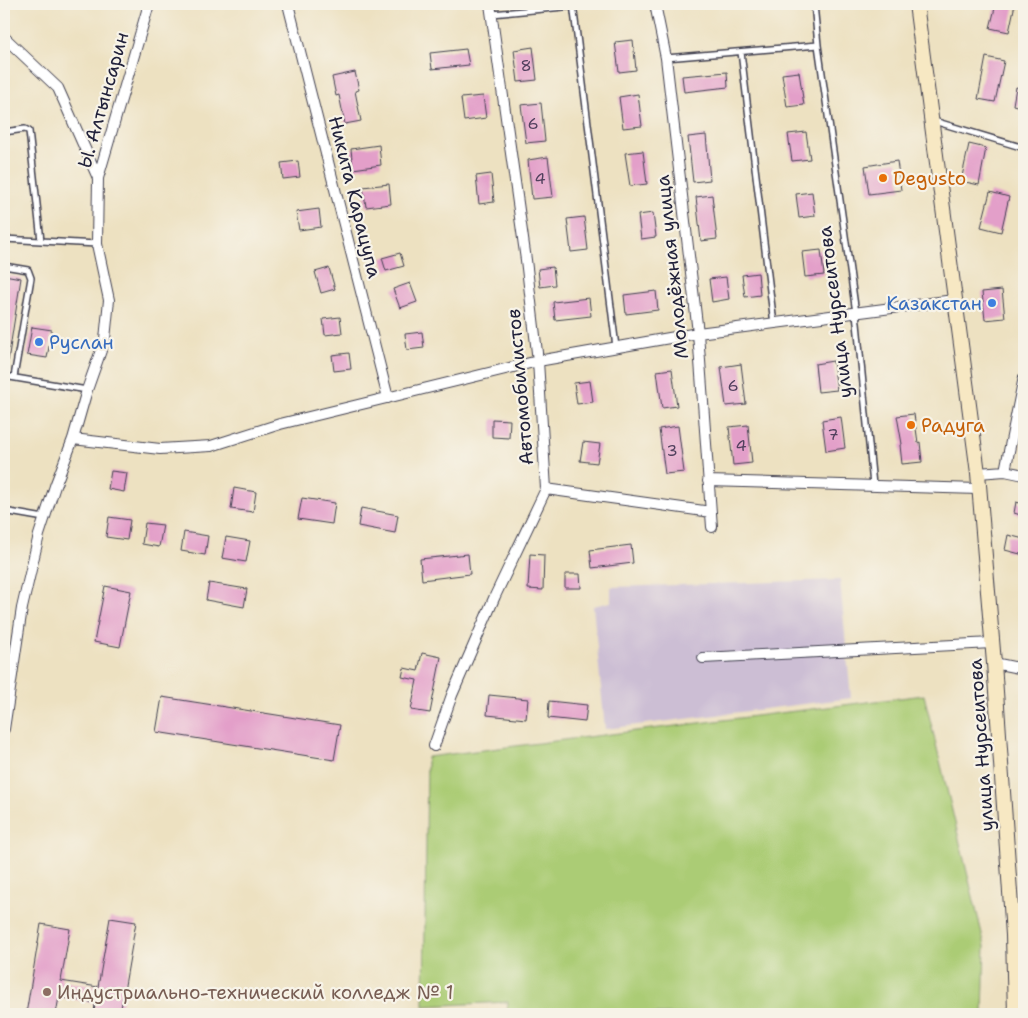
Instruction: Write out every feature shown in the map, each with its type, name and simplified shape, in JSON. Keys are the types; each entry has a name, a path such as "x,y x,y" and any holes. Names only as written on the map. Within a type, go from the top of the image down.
{"main road":[{"name":"улица Нурсеитова","path":"916,4 978,473 994,663 1013,935 1015,1014"}],"street":[{"name":"Ы. Алтынсарин","path":"4,728 22,608 40,535 105,339 109,300 97,244 98,178 149,4"},
{"name":"Никита Карацупа","path":"288,4 388,398"},
{"name":"Молодёжная улица","path":"655,4 666,58 698,333 712,527"},
{"name":"Автомобилистов","path":"434,746 452,695 495,596 546,489 538,361 491,9"},
{"path":"4,37 58,88 98,178"},
{"path":"73,440 160,449 212,446 280,424 538,361 698,333 954,300"},
{"path":"1005,471 1024,377"},
{"path":"978,473 1005,471 1024,474"},
{"path":"708,481 979,489"},
{"path":"546,489 710,512"},
{"path":"703,658 992,643"},
{"path":"994,663 1024,669"}],"lane":[{"name":"улица Нурсеитова","path":"814,4 818,45 856,313 873,486"},
{"path":"491,9 573,5 616,348"},
{"path":"666,58 818,45"},
{"path":"741,52 774,324"},
{"path":"931,120 1024,148"},
{"path":"4,132 29,130 41,241"},
{"path":"4,240 97,244"},
{"path":"4,266 28,270 30,278 14,377"},
{"path":"4,376 87,390"},
{"path":"4,511 45,518"}],"shaded area":[{"path":"840,580 851,698 605,729 593,606 611,602 611,587"}],"green space":[{"path":"924,695 985,946 983,1014 507,1014 508,1002 424,1006 427,757"}],"building":[{"path":"996,4 1015,4 1009,32 990,28"},
{"path":"633,40 636,70 619,72 615,42"},
{"path":"533,47 537,80 518,82 514,50"},
{"path":"466,49 469,65 432,69 430,53"},
{"path":"986,57 1004,61 995,102 978,99"},
{"path":"355,72 359,90 355,91 361,121 345,124 339,95 336,96 332,77"},
{"path":"727,72 728,87 684,92 682,76"},
{"path":"799,72 804,105 787,107 782,74"},
{"path":"1016,87 1024,89 1024,108 1013,105"},
{"path":"638,94 642,126 623,128 619,97"},
{"path":"483,96 486,118 464,121 461,98"},
{"path":"541,103 545,141 526,143 521,105"},
{"path":"806,132 810,159 792,161 788,134"},
{"path":"706,135 710,180 693,182 688,137"},
{"path":"969,144 986,148 979,185 961,181"},
{"path":"379,145 381,165 353,169 351,149"},
{"path":"643,151 647,184 630,186 625,153"},
{"path":"548,157 553,197 532,199 528,160"},
{"path":"298,161 300,177 283,179 281,163"},
{"name":"Degusto","path":"897,161 901,190 869,194 865,166"},
{"path":"491,174 494,202 479,204 476,176"},
{"path":"389,184 391,204 366,207 363,187"},
{"path":"812,192 815,216 799,218 796,194"},
{"path":"990,192 1009,197 1001,232 981,227"},
{"path":"712,195 717,239 701,241 696,197"},
{"path":"319,209 321,227 299,230 296,212"},
{"path":"653,213 656,237 641,239 638,215"},
{"path":"584,217 588,250 571,252 567,219"},
{"path":"821,250 824,275 805,277 802,252"},
{"path":"400,253 404,266 386,271 382,258"},
{"path":"553,267 555,285 540,287 538,269"},
{"path":"329,268 335,289 321,293 315,272"},
{"path":"758,273 760,295 745,297 742,275"},
{"path":"4,275 21,278 8,361 4,360"},
{"path":"726,277 729,299 712,302 709,279"},
{"path":"410,283 417,302 400,308 393,289"},
{"path":"1002,290 1005,318 985,320 982,292"},
{"path":"656,291 658,310 626,314 624,295"},
{"path":"589,298 591,316 555,320 553,302"},
{"path":"340,317 342,333 325,335 323,319"},
{"name":"Руслан","path":"32,327 52,330 47,358 27,355"},
{"path":"422,332 424,348 407,350 405,334"},
{"path":"349,353 351,369 334,371 332,355"},
{"path":"833,361 837,390 818,392 815,364"},
{"path":"741,364 746,404 726,406 721,367"},
{"path":"672,369 677,406 662,408 657,371"},
{"path":"590,381 593,402 577,404 574,383"},
{"path":"914,414 922,462 902,464 900,445 902,444 897,416"},
{"path":"841,417 845,448 826,451 822,420"},
{"path":"492,419 510,420 509,438 492,437"},
{"path":"748,425 752,463 733,465 729,427"},
{"path":"678,426 684,472 665,474 659,429"},
{"path":"583,442 600,444 597,463 580,461"},
{"path":"111,471 127,473 124,492 108,489"},
{"path":"234,488 256,492 253,512 231,509"},
{"path":"302,498 335,503 332,524 298,519"},
{"path":"1016,502 1024,504 1024,516 1014,513"},
{"path":"361,508 398,515 395,533 358,526"},
{"path":"109,517 130,520 127,540 106,537"},
{"path":"145,523 163,525 159,547 142,544"},
{"path":"184,532 208,536 205,555 181,551"},
{"path":"1008,535 1024,539 1024,555 1005,550"},
{"path":"226,537 250,541 246,562 222,558"},
{"path":"631,545 633,563 592,568 590,550"},
{"path":"468,554 470,574 422,580 420,559"},
{"path":"530,554 544,555 543,590 528,589"},
{"path":"565,574 580,574 581,588 565,588"},
{"path":"209,583 247,589 244,607 206,600"},
{"path":"105,586 131,591 120,647 94,642"},
{"path":"422,653 441,657 430,713 411,710 417,680 402,677 404,668 418,671"},
{"path":"489,695 528,699 526,719 487,715"},
{"path":"162,697 340,725 334,760 156,732"},
{"path":"549,701 587,705 585,722 548,718"},
{"path":"110,918 136,922 120,1014 94,1014 95,1003 59,997 56,1014 26,1014 41,924 70,929 61,981 98,987"}],"place":[{"name":"Degusto","path":"883,178"},
{"name":"Казакстан","path":"992,303"},
{"name":"Руслан","path":"39,342"},
{"name":"Радуга","path":"911,425"},
{"name":"Индустриально-технический колледж № 1","path":"47,992"}]}
